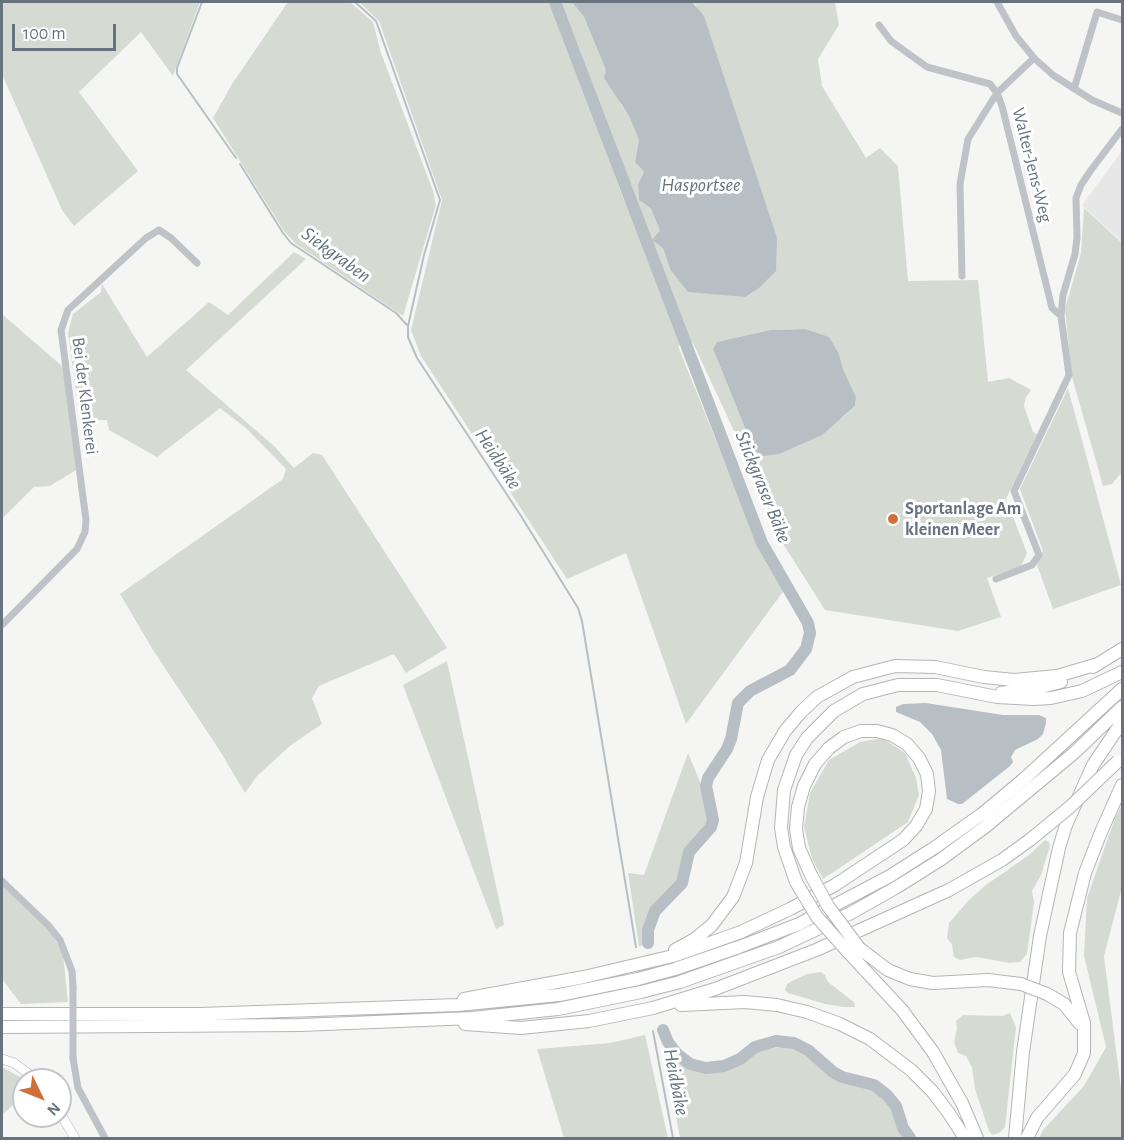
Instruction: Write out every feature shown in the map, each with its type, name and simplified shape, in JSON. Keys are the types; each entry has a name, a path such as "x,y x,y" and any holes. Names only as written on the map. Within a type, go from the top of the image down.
{"highway":[{"path":"985,695 1058,683 1098,664 1122,649"},
{"path":"651,962 695,939 718,919 728,905 738,887 746,863 760,785 773,750 794,720 824,692 853,677 895,666 928,666 984,677 1014,680 1068,674 1098,664"},
{"path":"1085,1040 1076,1017 1064,1004 1047,994 1021,984 988,980 933,983 910,979 888,970 854,950 817,917 796,882 783,847 781,819 784,790 796,755 821,722 834,711 863,694 898,685 937,685 1013,699 1051,698 1082,691 1122,672"},
{"path":"2,1014 200,1014 428,1007 517,1000 569,993 619,983 708,959 799,924 890,876 963,828 1024,779 1122,689"},
{"path":"2,1027 198,1027 434,1020 548,1011 641,992 730,965 797,939 897,887 940,860 1029,792 1122,707"},
{"path":"1015,1138 1023,1052 1040,936 1059,848 1066,825 1093,765 1122,722"},
{"path":"428,1007 651,962 723,939 790,909 844,879 903,840 916,826 926,808 929,791 927,774 919,758 907,744 892,735 877,731 861,731 844,737 829,748 815,764 804,786 798,807 796,829 799,848 812,875 828,906 854,950 933,1052 962,1103 977,1138"},
{"path":"434,1020 488,1027 520,1028 589,1021 653,1008 757,974 861,930 975,876 1031,839 1070,807 1120,758"},
{"path":"1027,1138 1037,1118 1070,1082 1084,1053 1083,1018 1069,972 1070,933 1085,873 1122,785"},
{"path":"653,1008 745,1002 777,1005 807,1012 840,1024 870,1039 911,1070 943,1105 965,1138"}],"street":[{"path":"996,2 1016,36 1034,58 1053,75 1092,100 1122,113"},
{"path":"1074,89 1097,12 1122,20"},
{"path":"879,25 891,41 927,67 990,84 997,93"},
{"path":"962,276 960,184 968,139 997,93 1034,58"},
{"name":"Walter-Jens-Weg","path":"997,93 1052,308 1061,316"},
{"path":"996,579 1032,565 1039,555 1014,491 1069,375 1061,316 1063,295 1076,246 1076,198 1091,170 1122,129"},
{"name":"Bei der Klenkerei","path":"2,625 76,549 85,532 86,520 61,330 68,310 146,238 159,230 171,238 197,263"},
{"path":"2,881 48,925 60,940 72,971 73,1058 78,1088 105,1138"},
{"path":"2,1059 21,1068"}],"shaded area":[{"path":"2,2 200,2 173,76 141,32 79,92 138,171 74,226 62,210 2,74"},
{"path":"288,2 350,2 373,22 381,53 433,191 436,205 403,316 296,244 284,231 213,118 232,84"},
{"path":"359,2 551,2 625,203 582,55 560,2 572,2 584,17 621,105 629,116 639,140 635,162 644,172 638,184 639,200 651,209 660,231 670,269 725,294 745,297 696,5 692,2 835,2 839,25 818,59 822,86 866,158 880,148 898,166 908,281 978,280 988,382 1009,378 1031,390 1024,406 1033,432 1037,434 1006,499 1027,553 1021,566 987,578 1001,617 958,631 825,610 780,539 763,493 693,343 678,346 760,550 785,589 686,724 626,553 567,579 421,356 411,330 442,200 379,21","holes":["805,329 839,354 856,397 855,406 842,418 754,450 713,349 717,342 770,330"]},
{"path":"1122,151 1122,242 1082,205"},
{"path":"1084,208 1122,243 1122,472 1112,484 1103,486 1072,377 1065,309 1081,253"},
{"path":"294,252 306,259 186,370 274,446 294,468 313,453 322,455 447,648 406,673 394,654 319,686 312,698 322,724 291,745 257,776 245,793 153,650 120,594 283,479 286,469 246,428 220,408 157,457 109,430 107,420 80,421 68,333 73,314 101,292 102,284 147,357 209,302 228,315"},
{"path":"2,314 63,367 76,470 50,486 34,487 2,519"},
{"path":"1068,388 1121,585 1053,609 1037,565 1043,551 1020,489"},
{"path":"447,661 503,918 504,925 496,929 403,685"},
{"path":"882,738 905,753 916,778 919,795 908,822 823,879 812,859 804,827 810,793 829,760 860,742"},
{"path":"688,753 703,789 710,821 684,858 678,881 657,901 651,911 644,939 645,945 639,946 628,873 644,875"},
{"path":"1122,805 1122,887 1104,956 1122,1097 1122,1138 1039,1138 1043,1130 1084,1086 1106,1047 1084,956 1087,898 1115,818"},
{"path":"1045,840 1050,846 1041,875 1032,891 1034,902 1027,954 1020,962 1010,963 976,957 960,960 954,957 952,945 947,938 949,923 986,885 1029,855"},
{"path":"2,886 42,923 54,938 63,954 68,1002 21,1004 2,979"},
{"path":"821,972 828,982 854,1002 855,1007 825,1004 788,993 785,990 787,984 794,980 807,974"},
{"path":"1010,1013 1016,1027 1005,1127 999,1133 992,1135 975,1089 972,1067 966,1056 958,1053 954,1042 956,1021 963,1015 1002,1016"},
{"path":"645,1035 668,1138 564,1138 537,1049 610,1043"},
{"path":"782,1047 797,1050 811,1057 832,1075 877,1089 892,1102 906,1138 680,1138 663,1050 669,1051 697,1071 714,1073 755,1051"},
{"path":"2,1067 12,1073 12,1106 2,1115"}],"water":[{"name":"Hasportsee","path":"572,2 692,2 704,16 777,238 776,271 759,288 745,297 688,292 670,269 663,248 652,240 660,231 651,209 639,200 638,184 644,172 635,162 639,140 629,116 604,78 606,70 584,17"},
{"path":"805,329 829,337 839,354 856,397 855,406 822,435 779,454 763,456 754,450 713,349 717,342 770,330"},
{"path":"926,703 1003,715 1039,715 1046,718 1046,723 1043,734 1038,739 1015,750 1010,766 962,804 958,804 947,799 941,750 932,734 920,722 896,712 896,707 903,704"}],"waterway":[{"name":"Siekgraben","path":"202,2 177,68 177,74 236,158"},
{"name":"Heidbäke","path":"355,2 376,21 440,200 424,255 408,326 408,337 417,358 521,516 578,608 636,947"},
{"name":"Stickgraser Bäke","path":"555,2 762,543 808,623 810,633 806,649 790,670 750,691 738,703 731,739 708,778 706,786 713,820 711,827 689,852 682,883 655,911 648,930 648,943"},
{"name":"Siekgraben","path":"240,164 291,243 396,313 407,325"},
{"name":"Stickgraser Bäke","path":"663,1030 677,1054 690,1064 706,1068 724,1066 740,1059 755,1047 776,1041 794,1043 808,1050 833,1072 842,1077 874,1085 887,1095 896,1106 903,1128 910,1138"},
{"name":"Heidbäke","path":"653,1031 673,1138"}],"place":[{"name":"Sportanlage Am kleinen Meer","path":"893,519"}]}
